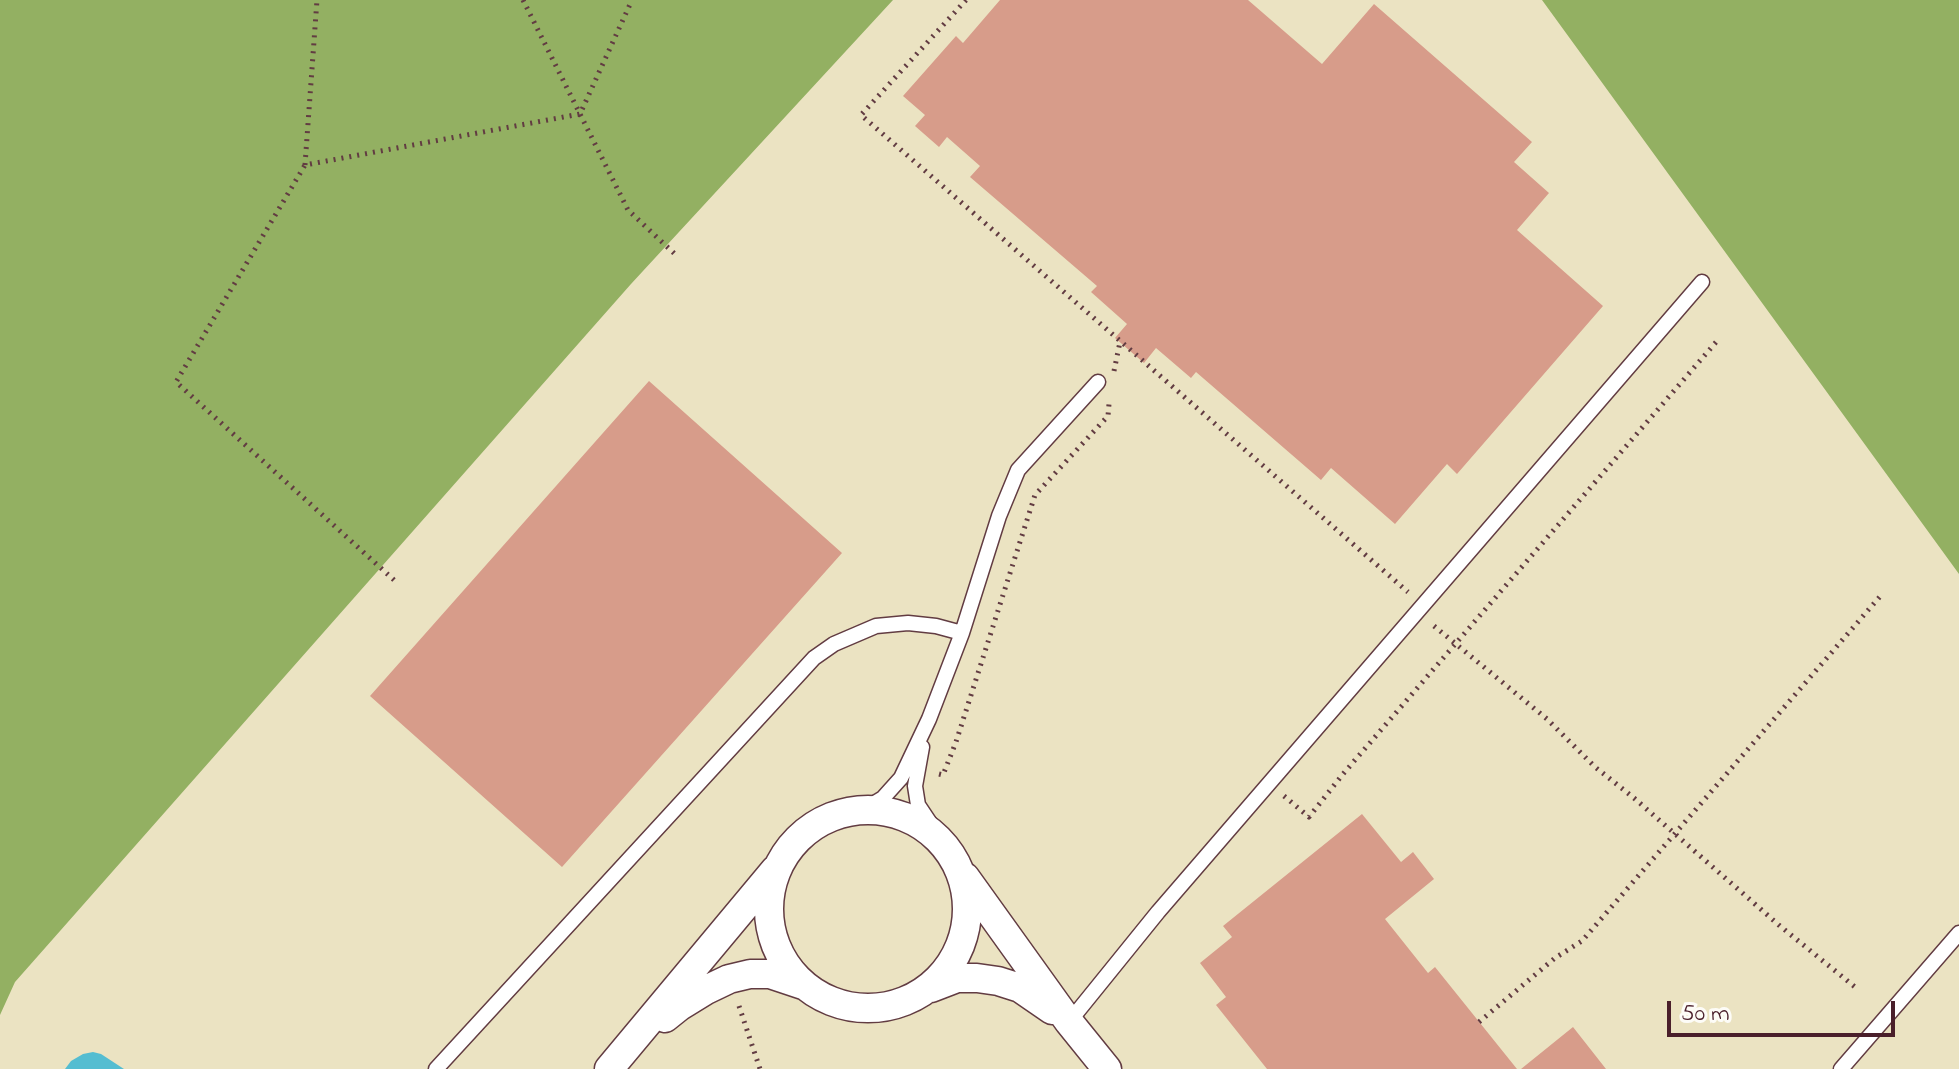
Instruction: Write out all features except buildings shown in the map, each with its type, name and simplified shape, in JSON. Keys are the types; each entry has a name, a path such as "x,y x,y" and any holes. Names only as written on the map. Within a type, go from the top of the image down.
{"street":[{"path":"609,1069 799,838 825,819 856,810 889,811 920,823 944,844 1069,1022 1107,1069"},
{"path":"780,864 770,896 771,929 782,959 803,985"},
{"path":"927,990 950,966 964,936 968,904 961,872"},
{"path":"630,1046 680,1006 729,979 750,974 770,974 803,985 832,1002 864,1009 897,1004 957,978 998,981 1020,988 1069,1022"}],"lane":[{"path":"1069,1022 1158,912 1702,282"},
{"path":"856,810 873,804 894,788 901,778 929,719 962,633 999,516 1018,470 1107,384"},
{"path":"436,1069 814,658 834,644 876,626 908,623 962,633"},
{"path":"929,719 915,786 918,805 944,844"},
{"path":"1841,1069 1959,933"}],"path":[{"path":"317,0 305,165 176,382 394,580"},
{"path":"523,0 628,210 678,257"},
{"path":"580,114 632,0"},
{"path":"966,0 861,115 1390,575 1421,607 1435,628 1547,719 1595,767 1855,987"},
{"path":"305,165 580,114"},
{"path":"918,768 943,775 1035,495 1108,416 1107,384 1120,341"},
{"path":"1269,783 1309,817 1717,341"},
{"path":"1479,1022 1555,958 1582,941 1883,593"},
{"path":"739,1006 760,1069"}],"green space":[{"path":"0,0 893,0 631,284 15,982 0,1015"},
{"path":"1542,0 1959,0 1959,574"}],"water":[{"path":"93,1052 124,1069 65,1069 71,1061"}]}
